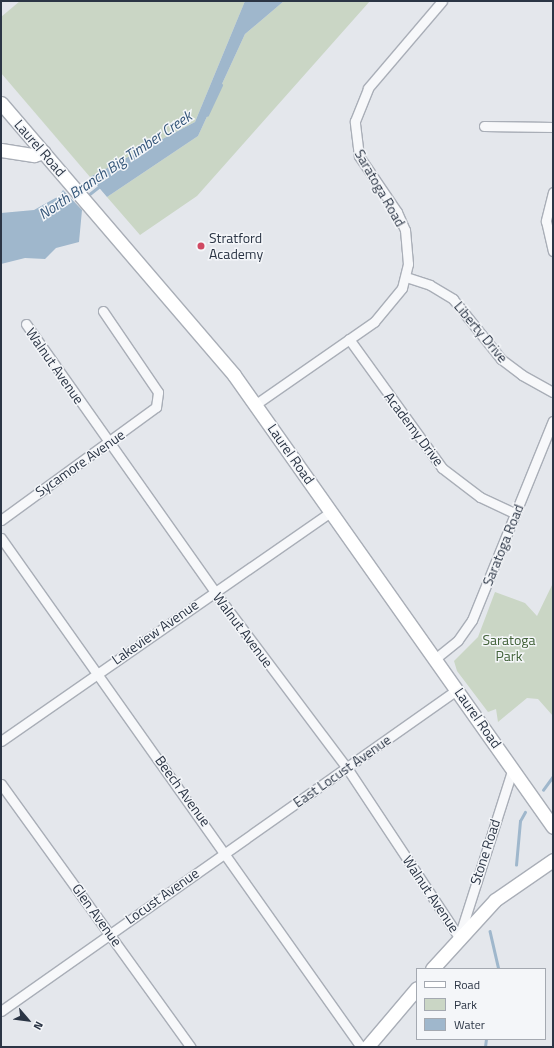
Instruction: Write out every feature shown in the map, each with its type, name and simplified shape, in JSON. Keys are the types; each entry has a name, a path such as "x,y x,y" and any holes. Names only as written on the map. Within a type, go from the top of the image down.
{"main road":[{"name":"Laurel Road","path":"1,103 94,210 256,404 330,512 458,689 553,827"},
{"path":"1,150 34,156 44,152"},
{"name":"Stone Road","path":"433,968 495,900 549,862"},
{"path":"367,1047 416,989"}],"street":[{"name":"Saratoga Road","path":"256,404 349,339 386,311 406,277 408,252 403,224 359,156 355,121 368,88 442,1"},
{"path":"484,126 553,127"},
{"path":"553,192 546,221 553,251"},
{"name":"Liberty Drive","path":"406,277 430,285 453,299 501,359 526,378 553,392"},
{"name":"Sycamore Avenue","path":"1,520 150,414 157,404 158,392 103,311"},
{"name":"Walnut Avenue","path":"26,324 214,591 347,768 460,937"},
{"name":"Academy Drive","path":"349,339 439,465 469,490 516,513"},
{"name":"Saratoga Road","path":"436,658 455,643 472,620 553,421"},
{"name":"Lakeview Avenue","path":"1,741 214,591 330,512"},
{"name":"Beech Avenue","path":"1,538 225,851 361,1047"},
{"name":"East Locust Avenue","path":"225,851 347,768 458,689"},
{"name":"Stone Road","path":"460,937 513,768"},
{"name":"Glen Avenue","path":"1,784 191,1047"},
{"name":"Locust Avenue","path":"1,1011 225,851"}],"green space":[{"path":"20,1 245,1 195,122 90,177 1,73 1,17"},
{"path":"284,1 370,1 197,196 140,235 107,197 198,136 245,34"},
{"name":"Saratoga Park","path":"553,583 553,716 538,699 527,698 498,722 496,709 488,712 457,671 454,661 478,637 495,592 525,603 537,616"}],"water":[{"path":"245,1 284,1 245,34 198,136 107,197 90,177 195,122"},
{"path":"63,190 82,210 79,242 56,248 45,259 25,258 1,264 1,213 34,210 59,196"}],"waterway":[{"name":"North Branch Big Timber Creek","path":"207,115 221,85"},
{"name":"North Branch Big Timber Creek","path":"87,196 100,186"},
{"path":"543,790 553,776"},
{"path":"516,865 520,821 525,812"},
{"path":"490,931 499,968"},
{"path":"485,1047 486,1040"}],"place":[{"name":"Stratford Academy","path":"201,246"}]}
